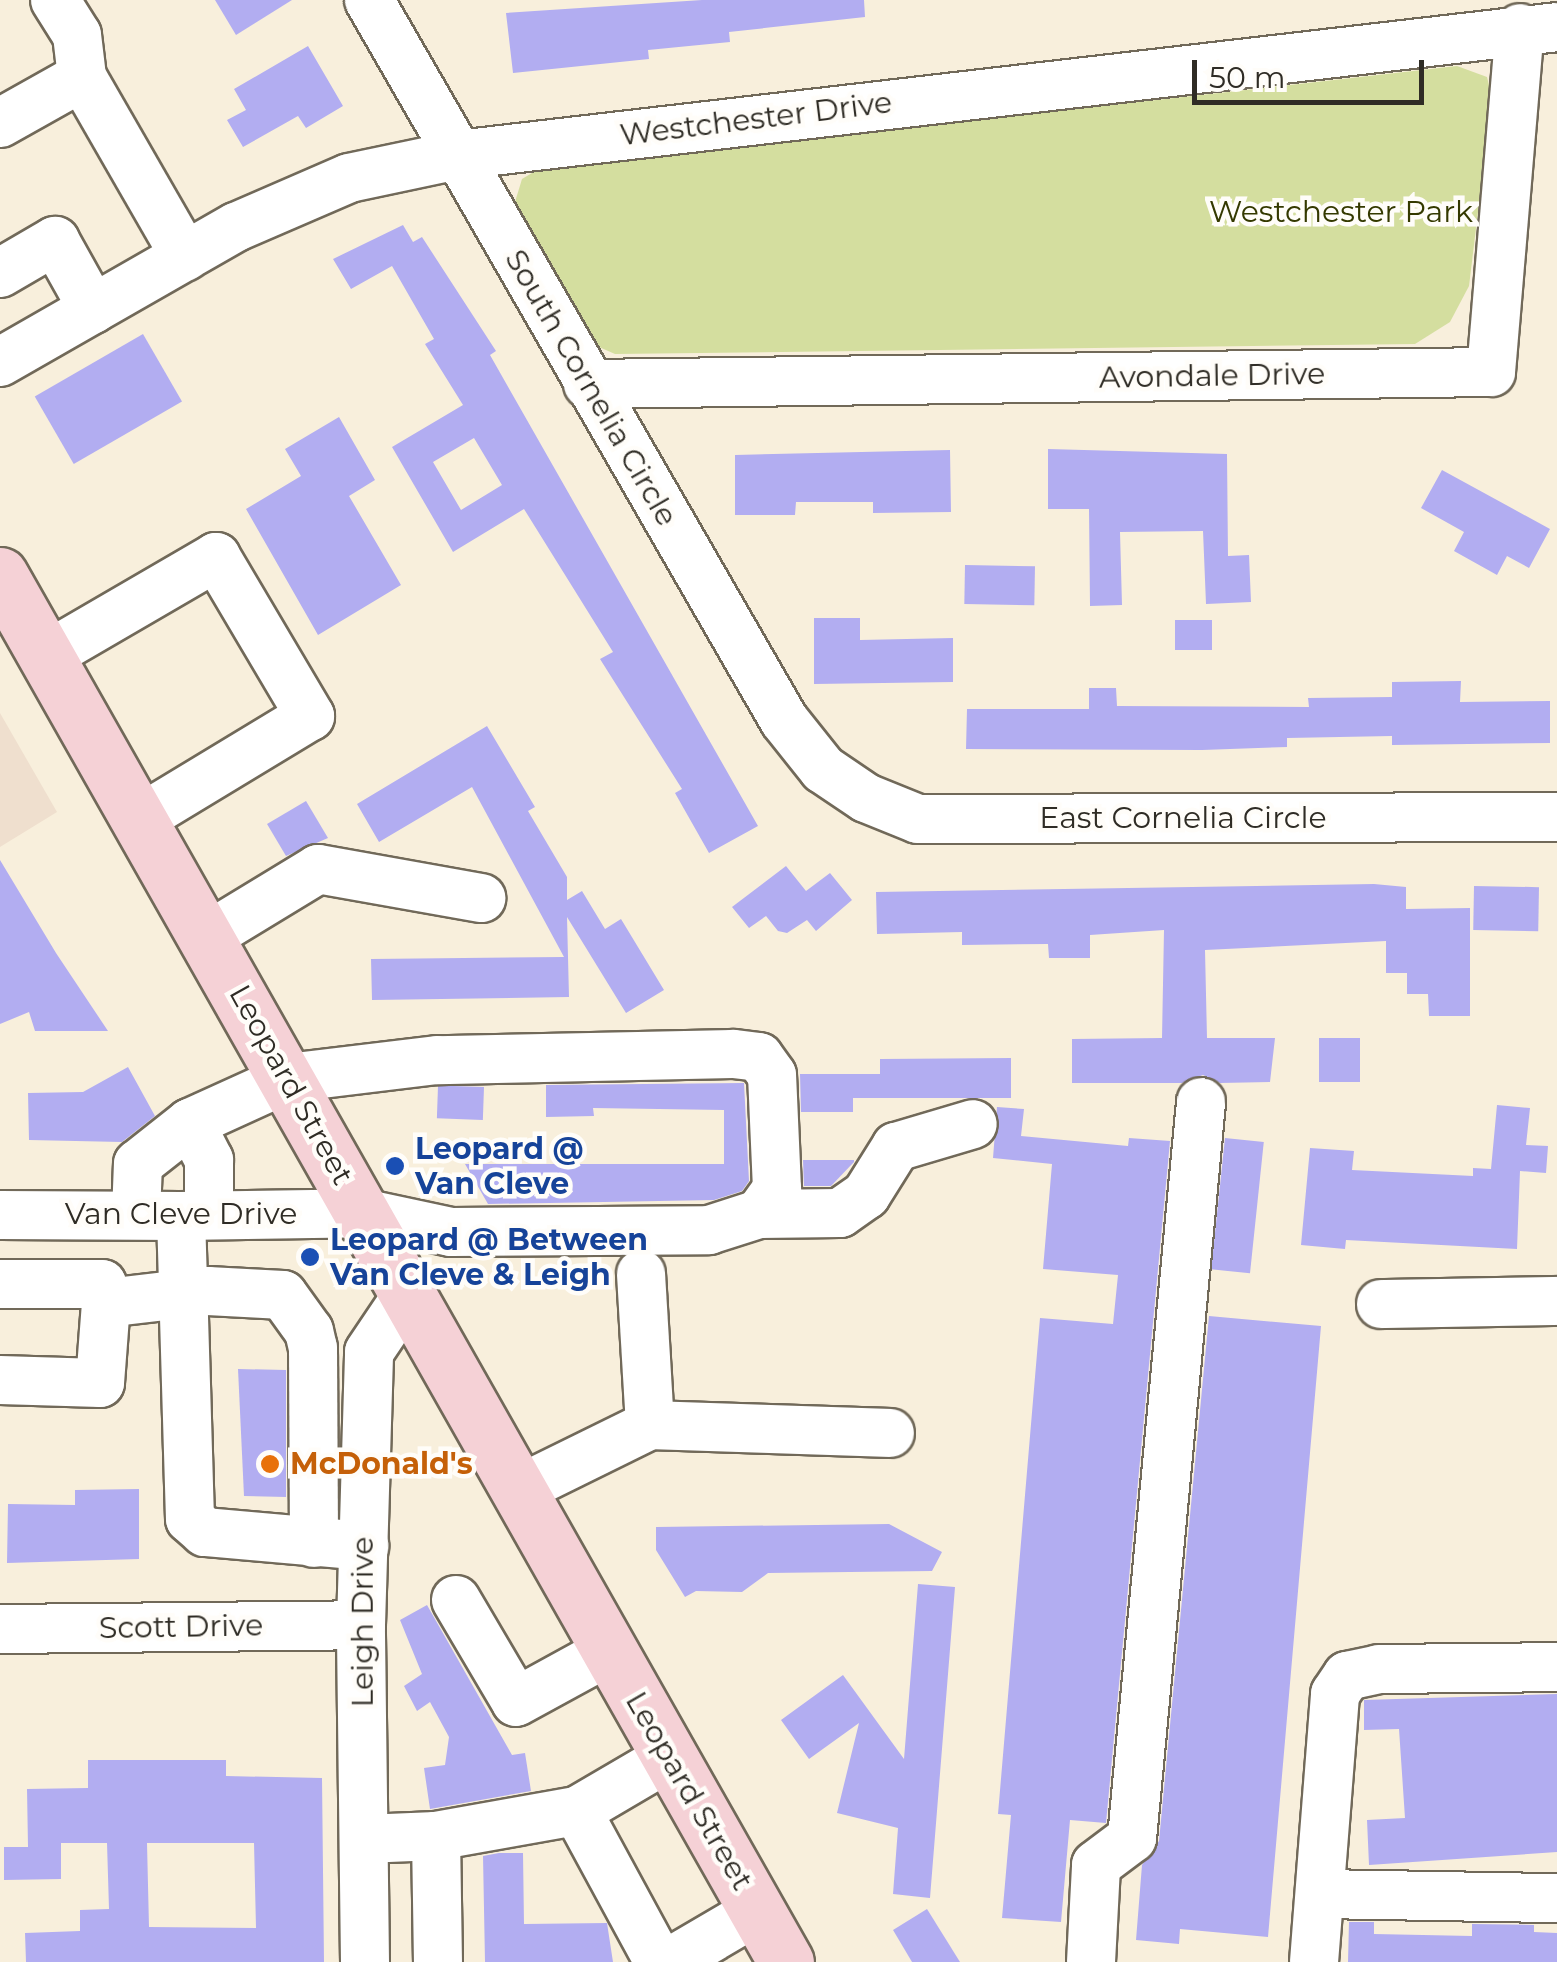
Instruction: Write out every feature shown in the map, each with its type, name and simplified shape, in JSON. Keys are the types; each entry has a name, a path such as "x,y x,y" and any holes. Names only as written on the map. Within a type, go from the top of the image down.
{"main road":[{"name":"Leopard Street","path":"0,575 786,1962"}],"street":[{"path":"55,0 77,35 85,62 82,76 185,256"},
{"name":"South Cornelia Circle","path":"369,0 784,720 823,769"},
{"name":"Westchester Drive","path":"6,346 93,309 185,256 349,178 458,155 1538,28"},
{"name":"Avondale Drive","path":"588,384 1491,372 1538,28"},
{"path":"0,123 82,76"},
{"path":"0,274 55,241 93,309"},
{"path":"46,656 216,557 310,716 140,819"},
{"name":"East Cornelia Circle","path":"823,769 866,798 918,819 1557,817"},
{"path":"208,936 318,870 481,898"},
{"path":"364,1546 205,1532 190,1519 175,1215 138,1164 190,1123 288,1078 436,1060 758,1056 772,1075 778,1113 777,1189 758,1214"},
{"path":"1091,1962 1096,1865 1132,1838 1201,1102"},
{"path":"175,1215 210,1160 190,1123"},
{"name":"Van Cleve Drive","path":"0,1215 362,1213 452,1232 710,1230 758,1214 840,1213 866,1195 896,1148 973,1124"},
{"path":"641,1274 650,1426"},
{"path":"0,1284 102,1284 106,1303 100,1383 0,1380"},
{"path":"313,1352 369,1352 408,1294"},
{"path":"106,1303 283,1295 310,1331 313,1352 314,1543"},
{"path":"1380,1304 1557,1301"},
{"path":"184,1455 201,1474 213,1508 234,1524 275,1526 292,1515 300,1505 304,1370 313,1352"},
{"name":"Leigh Drive","path":"366,1962 362,1625 369,1352"},
{"path":"518,1490 650,1426 890,1433"},
{"path":"456,1600 516,1702 609,1651"},
{"name":"Scott Drive","path":"0,1629 362,1625"},
{"path":"1314,1962 1335,1694 1348,1676 1557,1666"},
{"path":"364,1839 436,1836 576,1811 669,1757"},
{"path":"576,1811 659,1962"},
{"path":"436,1836 438,1962"},
{"path":"1320,1894 1557,1898"},
{"path":"670,1962 757,1911"}],"shaded area":[{"path":"0,713 57,812 0,847"}],"green space":[{"name":"Westchester Park","path":"1457,66 1487,77 1492,97 1469,286 1450,322 1415,344 615,354 599,347 515,202 522,179 537,170"}],"building":[{"path":"215,0 292,0 236,35"},
{"path":"702,0 864,0 865,17 729,32 730,42 648,50 649,59 513,73 506,13"},
{"path":"308,46 343,106 306,128 298,116 243,147 227,120 246,110 234,89"},
{"path":"403,225 413,242 422,237 496,351 490,355 758,826 709,853 675,793 682,789 600,659 613,652 524,509 453,552 392,447 463,405 425,344 434,339 392,266 351,289 333,259","holes":["474,438 502,485 461,510 433,462"]},
{"path":"143,334 182,402 74,464 35,396"},
{"path":"339,417 375,480 349,496 401,585 318,635 246,509 301,476 285,449"},
{"path":"1048,449 1227,454 1228,556 1249,555 1251,602 1206,604 1203,531 1120,532 1122,605 1090,606 1089,509 1048,509"},
{"path":"950,450 951,512 873,513 873,502 796,502 795,515 735,515 735,455"},
{"path":"1442,470 1550,529 1529,568 1507,556 1497,575 1454,551 1464,532 1421,508"},
{"path":"965,565 1035,566 1034,605 964,604"},
{"path":"814,618 860,618 860,640 953,638 953,682 814,684"},
{"path":"1175,620 1212,620 1212,650 1175,650"},
{"path":"1461,681 1460,702 1550,701 1550,743 1392,745 1392,736 1287,738 1287,747 1202,750 966,749 967,709 1089,709 1089,688 1116,688 1117,706 1309,707 1308,698 1392,697 1392,682"},
{"path":"487,726 535,807 528,811 567,877 567,900 582,891 605,929 621,919 664,990 626,1013 567,917 569,997 372,1000 371,959 564,957 472,787 379,842 357,804"},
{"path":"306,801 328,838 286,856 267,824"},
{"path":"0,860 108,1031 35,1031 29,1012 0,1024"},
{"path":"786,866 806,891 830,873 852,900 816,931 807,920 787,933 778,931 766,916 749,928 732,907"},
{"path":"1374,884 1406,887 1406,909 1470,908 1470,1016 1429,1016 1428,994 1407,994 1407,973 1386,973 1386,941 1205,950 1207,1038 1275,1038 1270,1082 1220,1083 1203,1075 1182,1083 1072,1083 1072,1039 1162,1038 1164,930 1090,935 1090,958 1049,958 1048,944 962,945 962,932 877,934 876,892"},
{"path":"1474,886 1539,887 1538,931 1473,930"},
{"path":"1319,1038 1360,1038 1360,1082 1319,1082"},
{"path":"1011,1058 1011,1098 853,1098 853,1112 801,1112 800,1074 880,1074 880,1059"},
{"path":"128,1067 155,1116 122,1142 29,1140 28,1093 83,1092"},
{"path":"744,1083 749,1181 742,1191 714,1200 488,1204 465,1164 724,1164 724,1110 593,1108 594,1116 546,1117 546,1085"},
{"path":"438,1085 484,1087 483,1120 437,1118"},
{"path":"1497,1105 1530,1108 1526,1145 1548,1146 1546,1173 1520,1171 1517,1249 1346,1240 1345,1249 1301,1245 1310,1148 1354,1151 1352,1170 1473,1176 1473,1168 1491,1169"},
{"path":"997,1107 1024,1109 1021,1136 1128,1146 1129,1138 1170,1141 1106,1823 1070,1820 1061,1922 1002,1918 1011,1815 998,1814 1040,1318 1113,1324 1118,1275 1043,1269 1052,1164 993,1158"},
{"path":"1225,1138 1264,1142 1250,1273 1211,1269"},
{"path":"803,1160 854,1162 831,1186 804,1186"},
{"path":"1209,1316 1321,1326 1268,1937 1180,1929 1179,1944 1136,1940 1142,1865 1159,1841"},
{"name":"McDonald's","path":"238,1369 286,1370 286,1497 244,1496"},
{"path":"139,1489 139,1559 7,1563 8,1504 75,1505 75,1490"},
{"path":"889,1524 942,1552 932,1571 768,1573 742,1592 696,1591 685,1597 656,1550 656,1527"},
{"path":"918,1584 955,1587 930,1898 893,1894 898,1828 837,1813 859,1723 809,1759 781,1720 843,1675 904,1759"},
{"path":"427,1605 512,1755 525,1753 531,1791 430,1809 424,1768 445,1765 449,1737 430,1702 417,1711 404,1686 422,1674 400,1620"},
{"path":"1557,1694 1557,1852 1369,1865 1367,1820 1405,1818 1399,1729 1364,1730 1364,1700"},
{"path":"88,1760 226,1760 226,1776 322,1778 324,1962 26,1962 25,1933 80,1931 80,1910 109,1909 107,1843 61,1843 61,1879 4,1880 4,1847 28,1847 27,1789 88,1788","holes":["147,1843 254,1843 256,1928 149,1927"]},
{"path":"523,1853 524,1924 607,1923 613,1962 485,1962 483,1856"},
{"path":"927,1909 960,1962 912,1962 893,1930"},
{"path":"1349,1922 1374,1922 1374,1934 1472,1936 1472,1924 1534,1925 1534,1932 1557,1933 1557,1962 1348,1962"}],"place":[{"name":"Leopard @ Van Cleve","path":"395,1166"},
{"name":"Leopard @ Between Van Cleve & Leigh","path":"310,1257"},
{"name":"McDonald's","path":"270,1464"}]}
